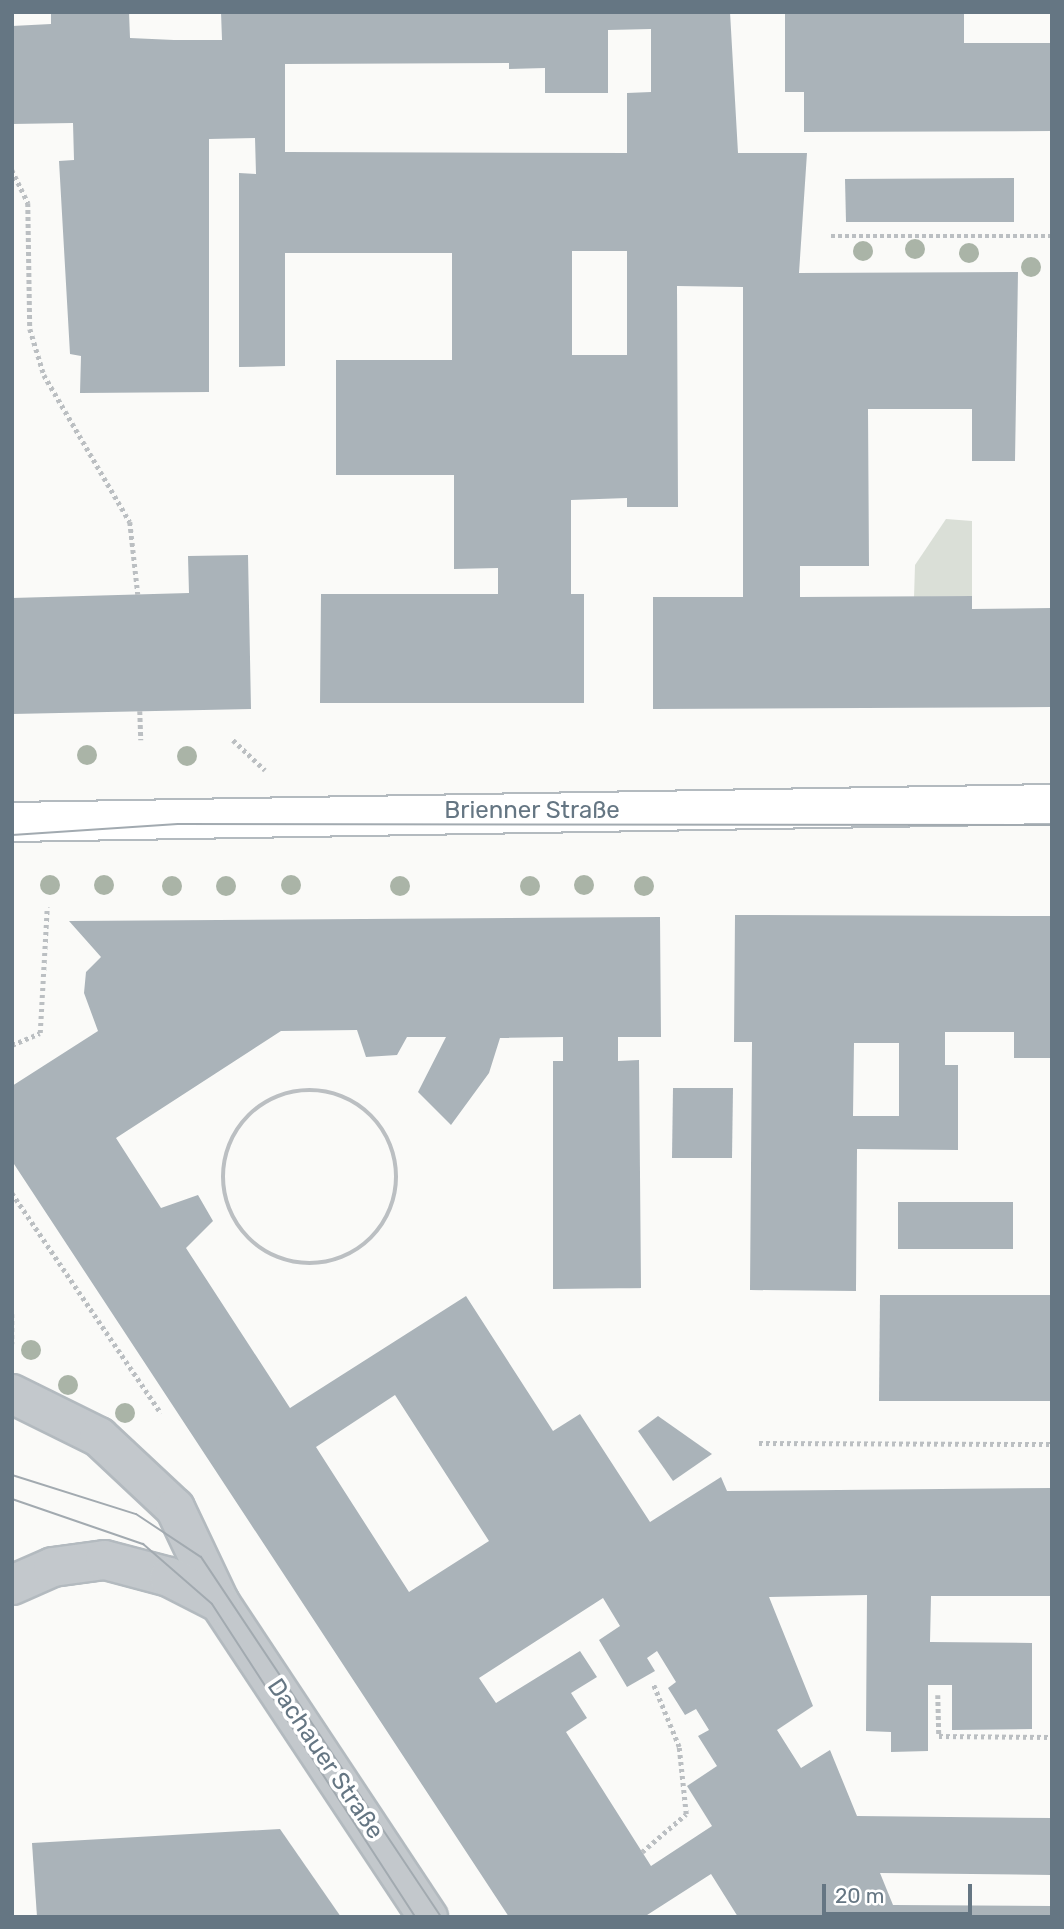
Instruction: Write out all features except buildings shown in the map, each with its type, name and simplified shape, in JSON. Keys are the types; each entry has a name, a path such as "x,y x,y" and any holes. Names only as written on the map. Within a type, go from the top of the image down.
{"main road":[{"name":"Brienner Straße","path":"12,822 1052,804"}],"street":[{"name":"Dachauer Straße","path":"12,1394 99,1437 135,1464 175,1508 220,1603 428,1917"},
{"name":"Dachauer Straße","path":"12,1585 54,1567 104,1560 169,1577 220,1603"}],"path":[{"path":"12,170 28,203 30,329 44,375 130,522 138,594"},
{"path":"831,236 1052,236"},
{"path":"140,710 141,740"},
{"path":"12,1045 40,1032 47,906"},
{"path":"311,1089 364,1107 396,1155 390,1212 352,1254 296,1263 268,1254 245,1236 227,1203 225,1155 237,1129 256,1108 282,1094 311,1089"},
{"path":"12,1193 161,1413"},
{"path":"12,1314 12,1343"},
{"path":"759,1443 1052,1444"},
{"path":"642,1852 686,1814 679,1747 653,1684"},
{"path":"938,1695 939,1736 1052,1737"}],"shaded area":[{"path":"946,519 972,521 972,596 914,597 915,565"}],"tram line":[{"path":"12,835 178,824 1052,825"},
{"path":"12,1475 136,1514 201,1557 441,1917"},
{"path":"12,1499 143,1544 212,1604 415,1917"}]}
